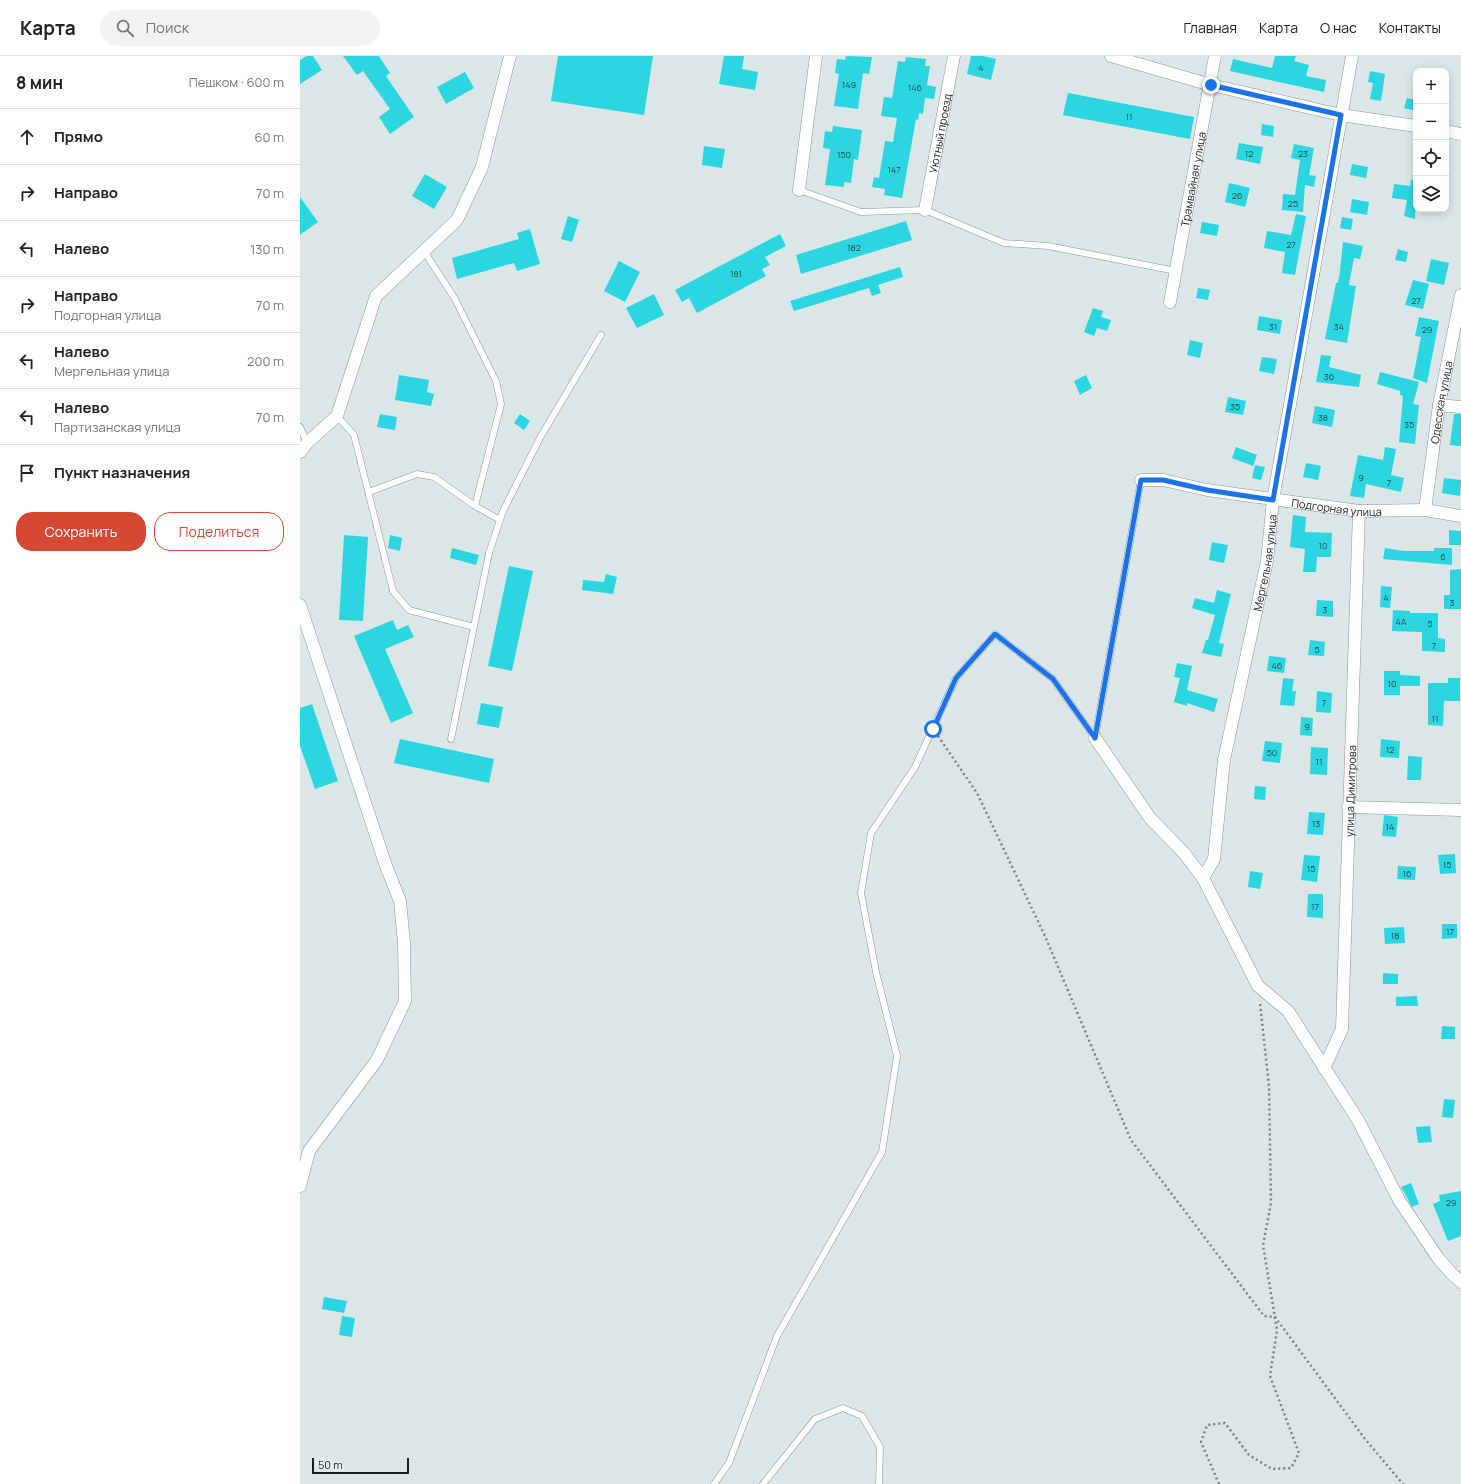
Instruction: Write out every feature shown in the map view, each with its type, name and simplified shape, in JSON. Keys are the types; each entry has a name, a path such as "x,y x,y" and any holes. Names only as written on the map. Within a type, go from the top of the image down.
{"street":[{"path":"303,447 337,416 376,296 457,220 482,167 510,56"},
{"path":"799,190 816,56"},
{"name":"Уютный проезд","path":"925,210 954,56"},
{"path":"1111,56 1211,85 1341,115 1413,126"},
{"name":"Трамвайная улица","path":"1170,302 1211,85 1215,56"},
{"name":"Мергельная улица","path":"1203,878 1214,859 1224,760 1267,561 1273,500 1352,56"},
{"path":"1449,132 1461,134"},
{"name":"Одесская улица","path":"1424,510 1439,405 1461,295"},
{"path":"1439,405 1461,407"},
{"name":"Подгорная улица","path":"1141,480 1163,480 1207,490 1358,511 1424,510 1461,516"},
{"name":"улица Димитрова","path":"1324,1068 1342,1029 1348,807 1352,752 1358,511"},
{"path":"300,605 386,866 400,902 404,942 405,1001 377,1060 309,1151 300,1186"},
{"path":"1095,738 1150,818 1184,854 1203,878 1258,986 1288,1011 1358,1120 1399,1200 1438,1258 1461,1282"},
{"path":"1348,807 1461,810"}],"lane":[{"path":"799,190 861,212 925,210 1004,243 1048,246 1176,271"},
{"path":"424,251 455,299 496,381 501,404 475,506"},
{"path":"451,739 489,553 500,520 541,436 601,335"},
{"path":"337,416 354,435 393,591 410,610 474,627"},
{"path":"300,427 303,447"},
{"path":"369,492 417,474 434,477 475,506 500,520"},
{"path":"1095,738 1141,480"},
{"path":"714,1484 729,1463 777,1336 882,1152 897,1056 876,972 862,893 871,833 915,767 956,678 995,634 1053,679 1095,738"},
{"path":"763,1484 815,1419 843,1408 862,1416 880,1447 879,1484"}],"path":[{"path":"933,729 977,793 1045,936 1131,1140 1264,1316 1275,1317 1365,1439 1403,1484"},
{"path":"1219,1484 1201,1442 1207,1425 1225,1424 1249,1455 1272,1469 1291,1468 1299,1452 1270,1376 1277,1330 1263,1245 1271,1203 1269,1094 1258,986"}],"building":[{"path":"307,56 313,56 322,70 300,84 300,60"},
{"path":"343,56 379,56 390,73 386,76 414,117 390,134 379,117 390,109 363,71 357,75"},
{"path":"558,56 653,56 644,115 551,101"},
{"path":"724,56 744,56 742,69 758,72 755,90 719,84"},
{"path":"846,56 872,57 869,74 863,73 858,109 834,106 839,74 835,73 837,59 845,60"},
{"path":"971,56 983,56 996,59 991,80 967,74"},
{"path":"1275,56 1296,56 1294,61 1309,65 1306,76 1326,80 1324,92 1230,71 1233,59 1272,68"},
{"path":"906,57 926,59 925,66 930,66 927,85 936,87 934,99 925,98 923,114 919,113 918,120 916,119 902,198 884,195 885,189 872,187 874,177 879,178 885,141 893,142 897,118 881,116 884,97 892,98 898,61 905,62"},
{"path":"1370,71 1385,74 1381,101 1370,99 1373,83 1368,82"},
{"path":"465,72 474,88 446,104 437,87"},
{"path":"1068,93 1194,117 1190,139 1063,115"},
{"path":"1407,98 1413,99 1413,110 1404,108"},
{"path":"1262,124 1274,126 1273,137 1261,135"},
{"path":"833,126 862,130 858,160 854,159 851,183 844,182 844,187 825,185 830,149 823,148 825,131 832,132"},
{"path":"1239,143 1263,147 1260,164 1236,159"},
{"path":"1294,144 1314,148 1309,175 1316,176 1314,187 1305,185 1303,212 1282,210 1283,194 1295,195 1300,160 1291,158"},
{"path":"704,146 725,149 722,168 702,165"},
{"path":"1352,164 1368,167 1366,178 1350,175"},
{"path":"425,174 447,187 434,209 412,196"},
{"path":"1411,180 1413,180 1413,212 1415,212 1415,219 1404,216 1407,200 1392,198 1394,184 1410,186"},
{"path":"1229,183 1250,188 1245,207 1225,202"},
{"path":"300,197 318,222 300,235"},
{"path":"1352,199 1369,202 1367,215 1350,212"},
{"path":"1296,214 1306,216 1295,275 1282,273 1285,252 1264,248 1267,231 1291,235"},
{"path":"568,216 579,220 572,242 561,239"},
{"path":"1342,217 1353,219 1351,230 1340,228"},
{"path":"906,221 912,240 801,274 796,255"},
{"path":"1202,222 1219,225 1217,236 1200,233"},
{"path":"530,229 540,264 517,271 514,263 457,279 452,258 519,239 517,233"},
{"path":"780,234 786,246 765,257 770,265 762,269 766,276 697,313 689,298 682,302 675,290"},
{"path":"1343,242 1363,246 1360,259 1354,258 1349,285 1356,286 1347,343 1325,339 1336,283 1338,283"},
{"path":"1398,249 1408,252 1406,262 1395,260"},
{"path":"1431,259 1449,263 1444,285 1426,281"},
{"path":"619,261 640,272 625,302 604,291"},
{"path":"900,267 903,277 878,285 881,293 872,296 869,288 794,311 790,301"},
{"path":"1413,280 1429,284 1423,309 1405,305"},
{"path":"1198,288 1210,290 1208,300 1196,298"},
{"path":"654,294 664,315 637,328 626,308"},
{"path":"1093,308 1103,311 1101,317 1111,320 1107,331 1097,328 1094,336 1084,332"},
{"path":"1259,316 1282,320 1280,334 1257,330"},
{"path":"1419,317 1439,321 1427,383 1413,378 1421,337 1415,336"},
{"path":"1190,340 1203,343 1200,358 1187,355"},
{"path":"1321,355 1331,356 1329,367 1361,375 1359,387 1316,382"},
{"path":"1262,357 1277,359 1274,374 1259,371"},
{"path":"1380,372 1419,382 1413,404 1419,405 1415,444 1399,442 1403,396 1400,395 1400,391 1377,384"},
{"path":"399,375 429,380 427,392 434,394 431,406 395,400"},
{"path":"1086,375 1092,388 1080,395 1074,381"},
{"path":"1228,397 1246,401 1243,415 1225,412"},
{"path":"1315,406 1335,410 1332,427 1312,423"},
{"path":"380,414 397,417 395,430 377,427"},
{"path":"520,414 530,421 524,430 514,423"},
{"path":"1454,414 1461,414 1461,446 1450,445"},
{"path":"1236,447 1257,455 1253,466 1232,458"},
{"path":"1385,447 1396,449 1391,475 1404,478 1401,492 1366,484 1364,498 1350,496 1358,455 1383,460"},
{"path":"1306,463 1321,466 1318,480 1303,477"},
{"path":"1255,465 1265,467 1261,480 1252,478"},
{"path":"1444,478 1461,480 1460,496 1442,493"},
{"path":"1293,515 1306,517 1305,532 1332,533 1331,557 1317,557 1316,572 1303,572 1305,549 1290,547"},
{"path":"1449,530 1461,531 1461,545 1449,545"},
{"path":"344,535 368,537 363,621 339,620"},
{"path":"390,535 402,538 400,551 388,548"},
{"path":"1212,542 1228,545 1224,563 1209,560"},
{"path":"452,548 479,555 476,565 450,558"},
{"path":"1385,548 1403,551 1434,551 1434,548 1452,548 1452,565 1383,559"},
{"path":"509,566 533,571 512,671 488,666"},
{"path":"1461,569 1461,609 1444,609 1444,595 1450,595 1450,570"},
{"path":"606,574 617,577 613,594 582,590 583,580 604,582"},
{"path":"1381,586 1392,587 1390,608 1380,607"},
{"path":"1217,590 1231,594 1219,643 1224,644 1221,657 1202,653 1206,640 1208,640 1215,615 1192,608 1195,598 1214,603"},
{"path":"1317,600 1333,601 1333,617 1316,616"},
{"path":"1393,610 1410,611 1410,613 1438,613 1438,638 1445,639 1445,652 1422,651 1422,632 1392,631"},
{"path":"393,620 397,630 408,625 414,637 385,649 413,713 391,723 354,636"},
{"path":"1310,640 1325,642 1324,656 1308,655"},
{"path":"1269,656 1286,658 1284,673 1267,671"},
{"path":"1177,663 1192,666 1187,690 1218,699 1214,712 1187,703 1187,706 1174,702 1180,678 1174,677"},
{"path":"1384,671 1400,671 1400,675 1420,676 1420,686 1400,686 1400,695 1384,695"},
{"path":"1283,678 1294,679 1292,691 1296,691 1294,706 1280,705"},
{"path":"1448,678 1460,678 1460,701 1444,701 1443,726 1428,725 1428,683 1448,683"},
{"path":"1317,691 1332,693 1331,713 1316,712"},
{"path":"481,703 503,707 499,728 477,724"},
{"path":"312,704 338,781 315,789 300,746 300,708"},
{"path":"1301,717 1313,718 1312,736 1300,735"},
{"path":"400,739 494,759 489,783 394,763"},
{"path":"1381,739 1400,741 1399,758 1380,757"},
{"path":"1265,741 1282,743 1280,763 1262,761"},
{"path":"1311,747 1328,748 1327,775 1310,774"},
{"path":"1408,756 1422,757 1421,780 1407,780"},
{"path":"1255,786 1266,787 1265,800 1254,799"},
{"path":"1309,812 1325,813 1323,835 1307,834"},
{"path":"1384,815 1398,817 1396,837 1382,836"},
{"path":"1455,854 1456,873 1440,874 1438,855"},
{"path":"1304,855 1320,856 1317,882 1301,880"},
{"path":"1398,866 1416,867 1415,880 1397,879"},
{"path":"1250,871 1263,873 1260,889 1248,887"},
{"path":"1308,894 1323,894 1323,918 1307,917"},
{"path":"1442,924 1457,924 1457,938 1442,939"},
{"path":"1404,927 1405,943 1385,944 1384,928"},
{"path":"1383,973 1398,974 1398,984 1383,984"},
{"path":"1417,996 1418,1006 1396,1006 1396,997"},
{"path":"1442,1026 1455,1027 1455,1039 1441,1039"},
{"path":"1444,1099 1455,1100 1453,1118 1442,1117"},
{"path":"1430,1126 1432,1142 1418,1143 1416,1127"},
{"path":"1411,1183 1419,1204 1412,1207 1401,1187"},
{"path":"1461,1191 1461,1236 1448,1241 1433,1204 1440,1201 1439,1195"},
{"path":"324,1297 347,1301 344,1313 322,1309"},
{"path":"342,1316 355,1318 352,1337 339,1335"}],"route":[{"path":"933,729 956,678 995,634 1053,679 1095,738 1141,480 1163,480 1207,490 1273,500 1341,115 1211,85"}]}
